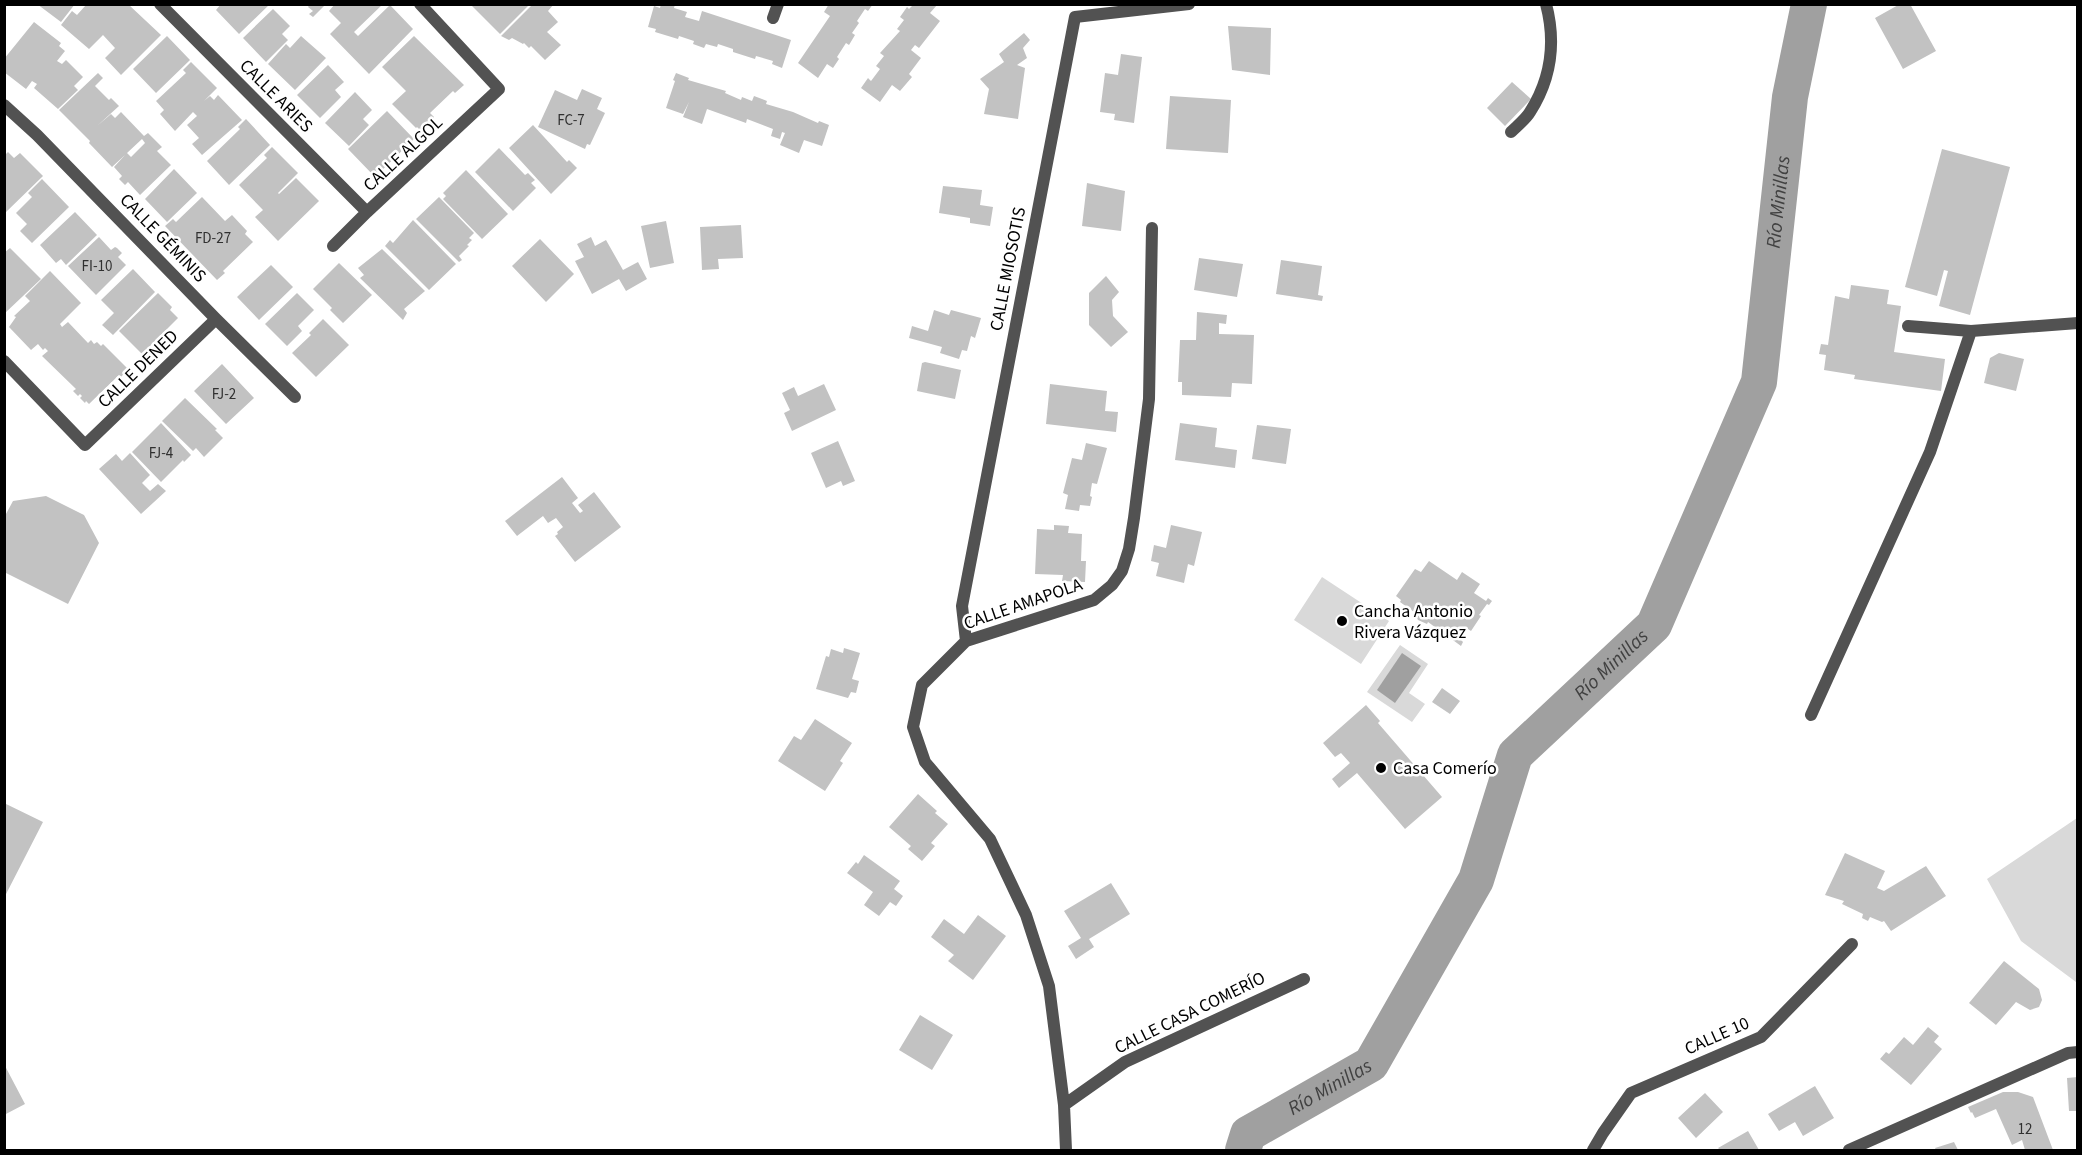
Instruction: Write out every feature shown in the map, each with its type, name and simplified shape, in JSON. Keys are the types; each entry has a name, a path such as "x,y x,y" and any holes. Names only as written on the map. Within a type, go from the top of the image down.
{"street":[{"name":"CALLE ARIES","path":"160,4 367,212"},
{"name":"CALLE ALGOL","path":"333,246 499,88 420,4"},
{"path":"773,18 778,4"},
{"name":"CALLE MIOSOTIS","path":"966,640 962,606 1075,17 1189,4"},
{"path":"1511,132 1529,114 1542,90 1552,50 1551,24 1546,4"},
{"name":"CALLE GÉMINIS","path":"4,105 37,135 295,397"},
{"name":"CALLE AMAPOLA","path":"1066,1150 1064,1106 1049,987 1026,915 990,839 925,762 913,727 922,685 966,640 1094,600 1112,585 1122,571 1134,519 1149,399 1152,228"},
{"name":"CALLE DENED","path":"4,361 85,445 216,319"},
{"path":"1908,326 1971,331 2078,322"},
{"path":"1811,715 1930,452 1971,331"},
{"name":"CALLE 10","path":"1593,1150 1631,1093 1761,1037 1852,944"},
{"name":"CALLE CASA COMERÍO","path":"1064,1106 1125,1062 1304,979"},
{"path":"1849,1150 2068,1053 2078,1052"}],"shaded area":[{"name":"Cancha Antonio Rivera Vázquez","path":"1322,577 1389,621 1361,664 1294,620"},
{"path":"1400,645 1428,664 1409,693 1425,704 1412,722 1367,692"},
{"path":"1402,653 1421,666 1395,703 1377,690"},
{"path":"2077,818 2078,981 2076,982 2021,941 1987,879"}],"building":[{"path":"37,4 75,4 61,22"},
{"path":"221,4 270,4 239,34 216,10"},
{"path":"310,4 326,4 313,17 309,14 313,11 308,7"},
{"path":"335,4 383,4 354,32 358,36 390,5 413,29 369,74 330,34 341,23 329,11"},
{"path":"474,4 530,4 500,34 472,6"},
{"path":"533,4 554,4 548,11 558,22 547,32 561,45 545,60 531,46 529,48 524,43 501,36"},
{"path":"661,4 675,4 674,8 687,12 685,17 699,21 702,11 791,40 782,68 772,64 773,61 756,56 755,59 718,44 717,47 706,44 704,48 693,44 694,41 679,36 678,39 655,32 656,29 648,27 654,6 660,8"},
{"path":"829,4 873,4 868,11 865,9 857,21 859,23 852,33 855,35 849,45 846,43 833,68 827,64 818,78 798,63 830,16 824,12"},
{"path":"1900,4 1910,4 1936,51 1903,69 1875,18"},
{"path":"86,5 129,5 161,35 121,75 105,58 115,48 103,35 89,49 61,25 72,11 77,15"},
{"path":"913,5 937,5 930,13 940,21 919,48 915,45 911,50 921,58 909,74 912,77 900,91 892,85 880,102 861,88 868,78 871,81 880,69 876,66 884,56 880,53 900,31 897,29 904,20 900,17 907,7 909,9"},
{"path":"273,9 290,26 282,34 288,40 266,62 243,38"},
{"path":"34,22 61,43 59,46 65,51 57,61 62,64 66,60 83,77 74,86 78,90 58,109 34,88 37,84 32,81 26,89 4,72 4,59"},
{"path":"1228,26 1271,28 1270,75 1232,70"},
{"path":"1024,33 1030,40 1023,48 1027,58 1017,65 1025,68 1018,119 984,114 989,89 980,79 1004,62 999,54"},
{"path":"167,36 190,60 156,93 133,69"},
{"path":"301,36 326,58 295,90 268,64 286,44 290,48"},
{"path":"414,36 464,85 455,93 453,91 430,113 434,117 420,130 392,104 406,91 382,67"},
{"path":"1121,54 1142,57 1134,123 1114,120 1115,114 1100,112 1105,73 1118,75"},
{"path":"191,62 217,88 204,101 210,96 214,100 218,95 242,120 202,155 192,144 199,138 187,125 197,116 193,112 175,131 160,114 164,110 156,101 186,73 183,70"},
{"path":"328,65 344,82 335,90 341,97 320,118 297,95"},
{"path":"98,73 103,78 95,86 119,106 97,126 111,114 115,118 121,112 144,136 148,133 162,147 157,151 171,165 140,195 128,182 125,185 119,179 122,176 114,167 125,155 112,167 59,110","holes":["142,139 145,143 131,157 127,153"]},
{"path":"676,73 689,78 688,80 726,91 725,93 741,100 742,97 752,101 754,96 767,101 766,104 829,125 822,146 804,140 799,153 780,145 785,133 782,132 780,139 771,136 773,129 747,119 746,123 707,109 702,124 683,117 689,102 683,114 666,108"},
{"path":"1512,82 1531,99 1505,126 1487,108"},
{"path":"582,89 602,98 597,109 605,113 590,145 587,144 585,149 538,127 555,90 577,100"},
{"path":"355,92 372,110 363,119 369,125 349,146 325,123"},
{"path":"1170,96 1231,100 1228,153 1166,149"},
{"path":"387,111 414,139 375,177 348,149"},
{"path":"246,119 270,145 229,185 207,161 240,129 238,127"},
{"path":"533,125 567,162 569,160 577,168 551,194 509,148"},
{"path":"272,147 298,173 278,193 296,178 319,201 278,241 255,217 263,210 239,185 267,158 264,155"},
{"path":"499,148 525,175 528,173 535,180 531,183 536,188 513,211 475,172"},
{"path":"1942,149 2010,167 1970,315 1939,306 1948,271 1944,270 1937,296 1905,287"},
{"path":"8,152 14,158 20,153 43,176 4,214 4,156"},
{"path":"174,169 197,193 167,222 145,199"},
{"path":"466,170 508,214 482,239 443,199 446,196 443,193"},
{"path":"42,179 69,207 32,243 20,231 27,224 16,213 32,197 28,193"},
{"path":"1087,183 1125,191 1121,231 1082,226"},
{"path":"943,186 982,190 980,205 993,207 990,226 970,223 970,218 939,213"},
{"path":"202,197 225,221 232,215 247,231 245,234 253,242 223,271 225,273 217,280 165,226 173,219 176,222"},
{"path":"439,197 474,233 469,238 472,240 467,245 469,246 459,256 462,260 459,262 416,219"},
{"path":"75,212 97,235 66,265 61,259 56,263 40,245"},
{"path":"413,220 456,264 429,290 385,246 390,240 393,243"},
{"path":"666,221 674,263 650,268 641,226"},
{"path":"741,225 743,258 718,259 719,269 702,270 700,227"},
{"path":"99,237 111,250 115,247 122,253 118,257 126,265 96,295 68,266"},
{"path":"591,237 595,246 606,240 623,270 638,262 647,279 626,291 619,279 592,294 575,261 584,257 577,244"},
{"path":"540,239 574,274 546,302 512,266"},
{"path":"10,248 41,279 4,314 4,253"},
{"path":"382,249 425,291 404,309 407,313 403,320 360,278 364,275 358,268"},
{"path":"1199,258 1243,264 1237,297 1194,290"},
{"path":"1281,260 1322,266 1318,295 1323,296 1322,301 1276,294"},
{"path":"339,263 372,295 343,323 313,289"},
{"path":"271,265 293,287 259,320 237,297"},
{"path":"133,269 155,292 113,335 102,325 114,313 101,300"},
{"path":"50,271 81,303 60,324 62,327 68,322 88,343 91,340 94,344 97,342 101,346 103,344 128,369 89,404 80,398 82,396 80,394 78,396 73,391 76,389 42,356 48,351 45,348 43,350 38,344 31,350 9,327 16,317 14,316 30,301 25,296"},
{"path":"1106,276 1119,292 1112,300 1113,316 1128,332 1111,347 1089,325 1089,293"},
{"path":"1851,285 1889,290 1887,304 1901,306 1894,352 1945,359 1941,391 1854,379 1855,375 1824,370 1826,355 1819,354 1821,344 1828,345 1835,296 1849,299"},
{"path":"158,293 172,307 170,310 178,318 142,354 119,331"},
{"path":"297,293 314,310 298,326 302,331 287,346 265,324"},
{"path":"934,310 949,315 951,310 981,318 975,338 971,336 967,351 962,350 959,359 940,353 942,347 909,338 912,326 928,331"},
{"path":"1197,312 1227,315 1226,324 1219,323 1219,334 1254,335 1252,384 1232,383 1231,397 1182,395 1182,382 1178,382 1180,340 1196,340"},
{"path":"323,319 349,345 316,377 292,353 311,335 309,333"},
{"path":"1999,353 2024,359 2016,391 1984,383 1990,358"},
{"path":"922,363 961,370 955,399 917,391"},
{"path":"222,364 254,398 226,424 194,391"},
{"path":"824,384 836,410 792,431 784,413 790,410 782,393 794,387 798,396"},
{"path":"1050,384 1107,391 1105,411 1118,412 1116,432 1046,424"},
{"path":"185,398 217,429 215,430 223,438 204,457 196,448 193,451 162,421"},
{"path":"161,423 191,455 161,482 132,452"},
{"path":"1180,423 1217,428 1215,447 1237,450 1235,468 1175,460"},
{"path":"1257,425 1291,429 1286,464 1252,459"},
{"path":"838,441 855,481 843,486 841,481 826,488 811,453"},
{"path":"1086,443 1107,448 1097,484 1092,483 1090,506 1080,505 1079,511 1065,509 1068,495 1063,493 1072,458 1082,460"},
{"path":"130,453 150,475 142,483 150,491 158,484 166,491 141,514 99,469 116,454 122,461"},
{"path":"562,477 578,498 572,503 580,513 583,511 578,505 594,492 621,527 575,562 555,536 563,527 556,518 548,523 543,516 517,536 505,521"},
{"path":"46,496 84,515 99,543 68,604 4,572 4,513 6,514 13,501"},
{"path":"1054,525 1069,526 1068,533 1082,534 1081,561 1086,561 1085,582 1062,581 1063,575 1035,574 1037,529 1054,530"},
{"path":"1171,525 1202,532 1194,566 1188,564 1184,583 1156,576 1159,563 1151,561 1154,545 1166,548"},
{"path":"1429,561 1457,580 1462,572 1480,584 1474,593 1486,601 1488,598 1492,601 1479,615 1481,616 1471,631 1468,629 1461,640 1463,642 1461,646 1446,635 1447,632 1441,628 1439,630 1428,622 1427,624 1418,620 1414,612 1400,602 1401,600 1396,596 1415,569 1421,572"},
{"path":"844,648 860,653 852,679 859,681 856,693 851,692 848,698 816,689 826,656 829,657 831,649 843,653"},
{"path":"1442,688 1460,701 1450,714 1432,702"},
{"name":"Casa Comerío","path":"1366,705 1380,721 1378,723 1442,797 1405,829 1357,773 1339,788 1332,779 1350,763 1341,753 1335,757 1323,743"},
{"path":"815,719 852,743 840,761 843,763 825,791 778,761 794,736 801,740"},
{"path":"918,794 948,824 931,843 935,846 922,861 908,849 911,846 889,827"},
{"path":"4,803 43,822 4,898"},
{"path":"1845,853 1885,871 1877,888 1884,891 1926,866 1946,896 1891,931 1884,921 1870,917 1868,921 1862,918 1863,914 1842,904 1844,901 1825,895"},
{"path":"864,855 900,881 894,889 903,896 896,906 890,902 879,916 864,905 873,892 847,873 856,862 858,864"},
{"path":"1111,883 1130,914 1089,939 1094,947 1076,959 1068,946 1081,938 1064,911"},
{"path":"978,915 1006,936 973,980 948,961 954,955 931,937 944,919 964,934"},
{"path":"2004,961 2039,989 2042,1000 2039,1007 2030,1010 2016,1002 1996,1025 1969,1003"},
{"path":"920,1015 953,1035 932,1070 899,1050"},
{"path":"1928,1027 1939,1036 1934,1042 1942,1049 1911,1085 1880,1059 1886,1052 1889,1054 1904,1037 1913,1045"},
{"path":"4,1064 25,1104 4,1115"},
{"path":"2078,1077 2078,1111 2069,1111 2067,1078"},
{"path":"1815,1086 1834,1118 1803,1136 1795,1122 1779,1131 1768,1114"},
{"path":"2003,1092 2018,1092 2033,1097 2053,1150 2025,1150 2022,1140 2012,1145 1996,1109 1975,1118 1971,1113 1968,1107"},
{"path":"1705,1093 1723,1112 1696,1138 1678,1118"},
{"path":"1748,1131 1759,1150 1720,1150 1718,1148"},
{"path":"1954,1142 1958,1150 1936,1150 1935,1148"}],"waterway":[{"name":"Río Minillas","path":"1243,1150 1248,1134 1371,1064 1476,880 1515,755 1654,625 1759,382 1790,97 1809,4"}],"place":[{"name":"Cancha Antonio Rivera Vázquez","path":"1342,621"},
{"name":"Casa Comerío","path":"1381,768"}]}
